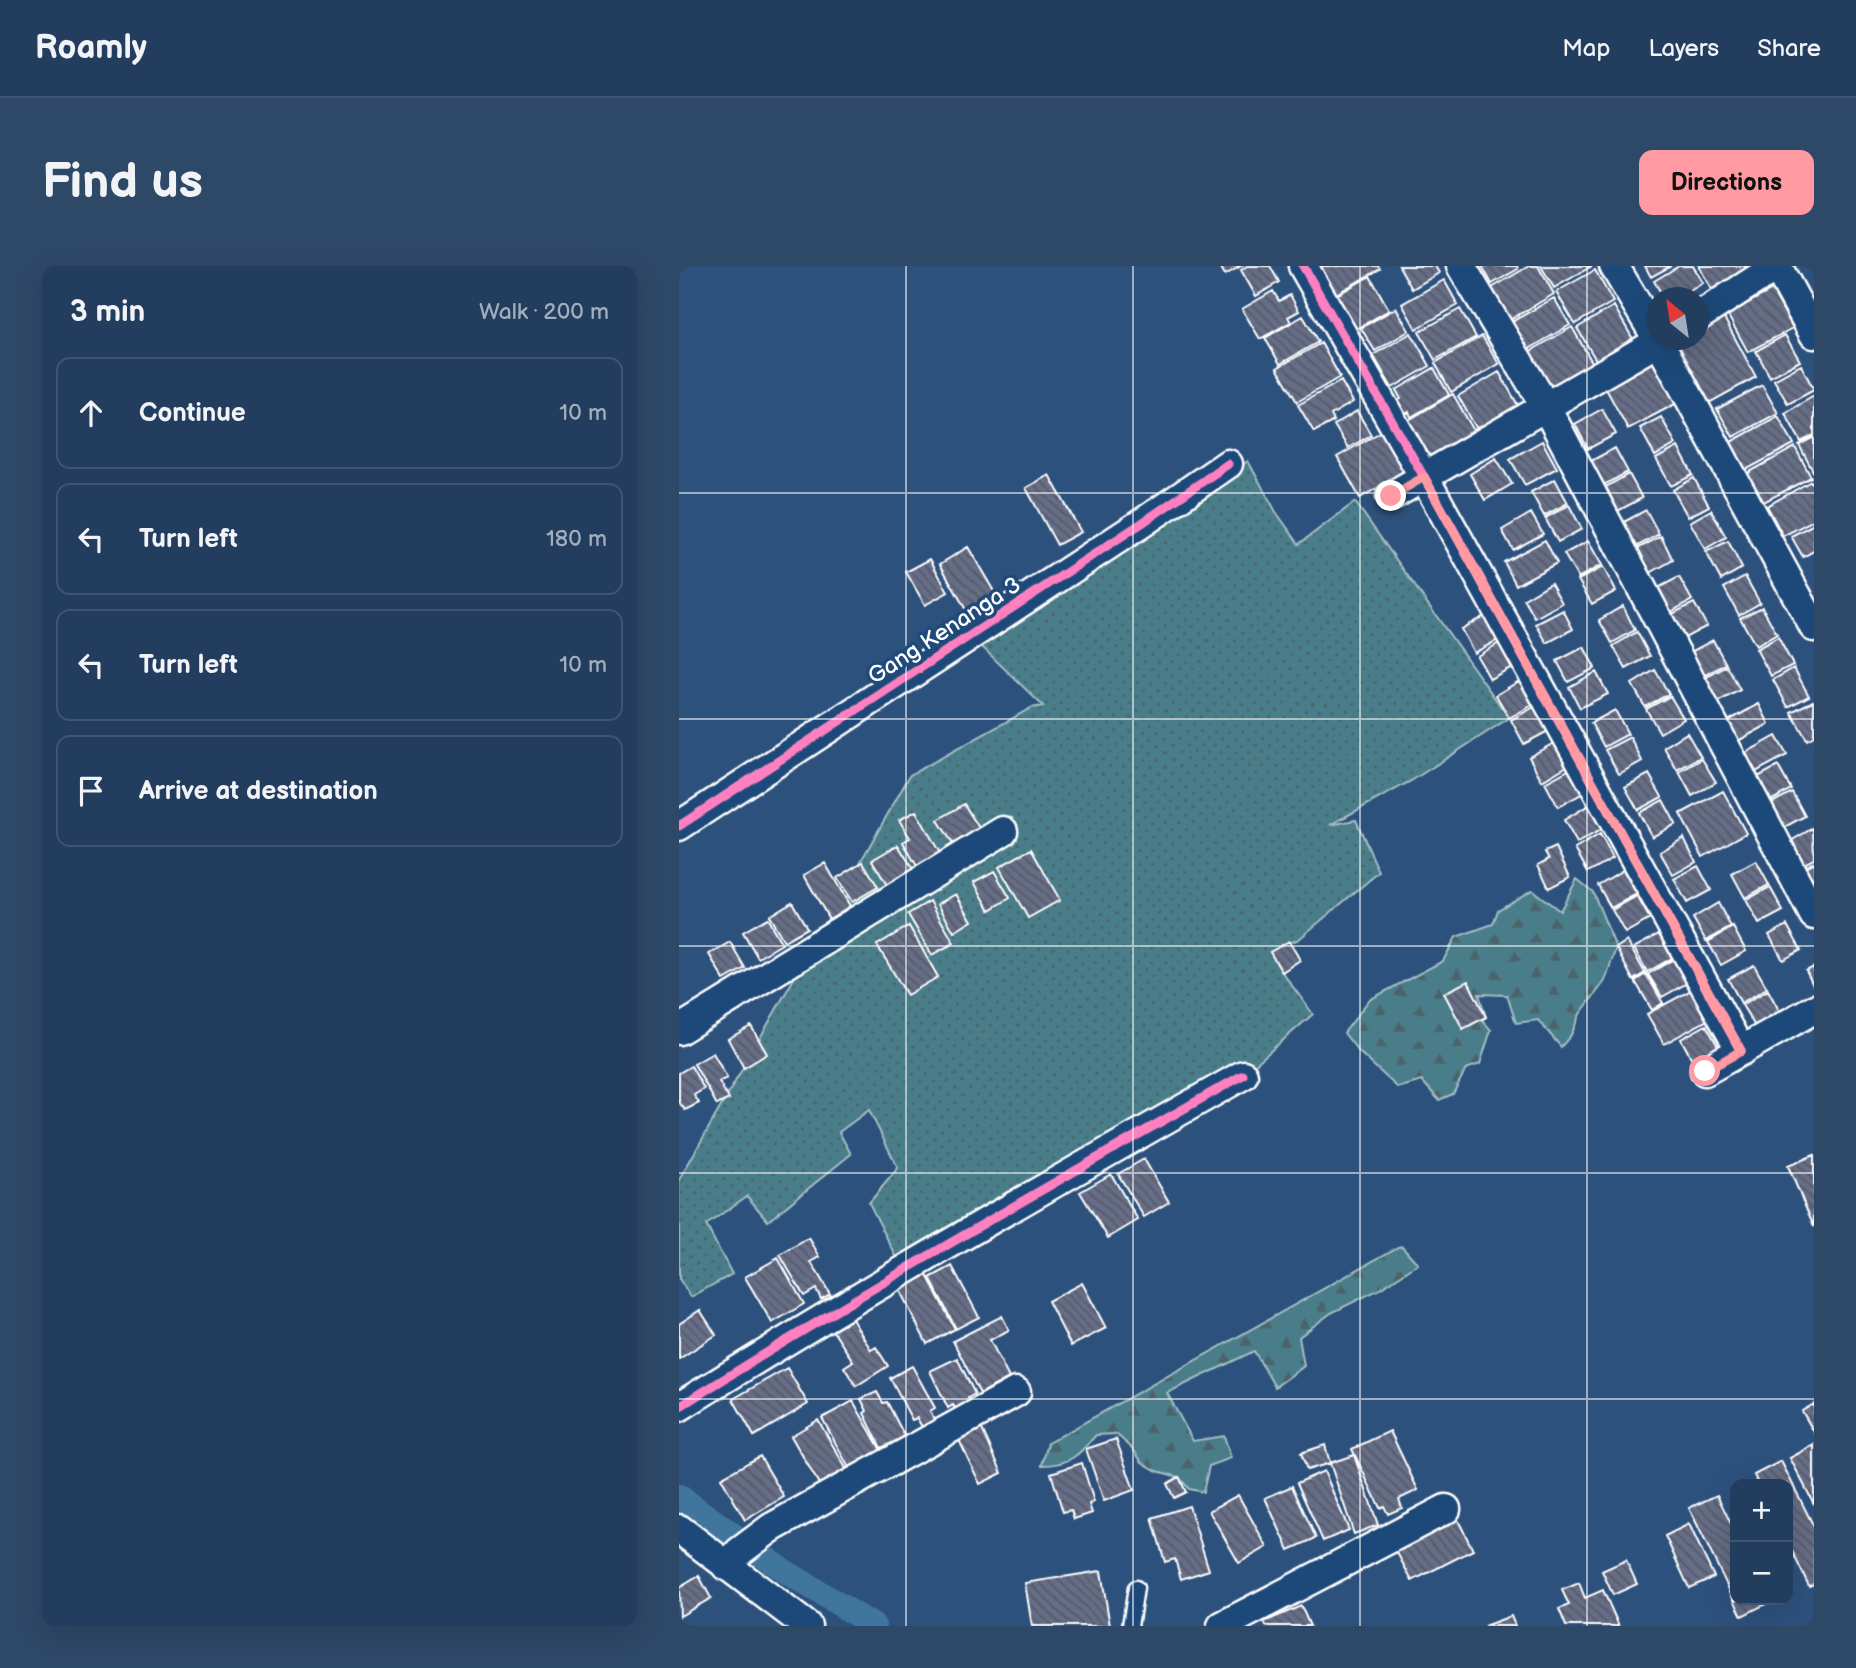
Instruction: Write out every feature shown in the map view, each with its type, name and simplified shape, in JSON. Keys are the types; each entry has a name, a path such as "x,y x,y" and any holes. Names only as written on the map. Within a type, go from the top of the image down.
{"street":[{"path":"1303,266 1424,477 1741,1051"},
{"path":"1461,266 1546,407 1814,915"},
{"path":"1614,266 1646,318"},
{"path":"1709,310 1777,266 1814,334"},
{"path":"1391,496 1646,347"},
{"path":"1665,350 1814,627"},
{"name":"Gang Kenanga 3","path":"679,826 1228,464"},
{"path":"679,1030 1003,831"},
{"path":"1705,1071 1814,1009"},
{"path":"679,1407 777,1345 1000,1213 1243,1075"},
{"path":"733,1559 771,1528 1016,1392"},
{"path":"1222,1626 1445,1509"},
{"path":"679,1529 733,1559 807,1626"}],"lane":[{"path":"1130,1626 1136,1588"}],"green space":[{"path":"1248,461 1276,512 1299,544 1355,502 1509,718 1411,781 1330,825 1356,820 1379,872 1299,939 1270,952 1313,1014 1243,1075 900,1264 869,1203 898,1168 869,1110 839,1132 851,1154 768,1221 747,1196 706,1225 732,1274 691,1297 679,1279 679,1180 910,775 1031,708 1043,706 980,645"},
{"path":"1577,879 1593,892 1616,948 1605,981 1580,1014 1571,1035 1561,1047 1538,1020 1516,1023 1507,995 1479,994 1486,1017 1482,1020 1491,1030 1480,1064 1466,1069 1453,1094 1439,1100 1422,1081 1398,1088 1359,1052 1344,1033 1369,1000 1443,961 1456,937 1493,924 1498,910 1532,890 1560,911"},
{"path":"1402,1246 1418,1264 1380,1289 1331,1313 1299,1337 1304,1366 1275,1387 1254,1351 1167,1393 1193,1441 1224,1436 1231,1458 1209,1466 1203,1492 1189,1489 1179,1477 1157,1471 1142,1462 1132,1448 1116,1434 1096,1435 1073,1458 1052,1465 1042,1465 1048,1443"}],"building":[{"path":"1220,266 1241,266 1225,275"},
{"path":"1247,266 1270,266 1279,282 1256,296 1241,270"},
{"path":"1319,266 1378,266 1380,269 1334,295"},
{"path":"1399,266 1435,266 1439,273 1412,289"},
{"path":"1482,266 1517,266 1518,269 1492,284"},
{"path":"1529,266 1538,266 1554,294 1508,321 1490,289"},
{"path":"1541,266 1592,266 1554,288"},
{"path":"1645,266 1671,266 1651,277"},
{"path":"1679,266 1693,266 1703,283 1696,287 1658,287 1654,281"},
{"path":"1699,266 1763,266 1714,294"},
{"path":"1595,270 1613,302 1575,324 1556,292"},
{"path":"1370,276 1389,310 1356,329 1337,295"},
{"path":"1444,280 1458,305 1416,329 1402,304"},
{"path":"1772,290 1793,328 1748,352 1727,314"},
{"path":"1273,291 1279,301 1290,295 1299,311 1288,317 1291,322 1260,339 1242,309"},
{"path":"1554,298 1570,325 1524,352 1508,324"},
{"path":"1614,306 1634,341 1597,362 1577,328"},
{"path":"1396,308 1409,331 1375,351 1361,328"},
{"path":"1460,309 1476,337 1435,360 1419,332"},
{"path":"1303,316 1318,342 1280,364 1265,338"},
{"path":"1723,316 1756,377 1709,403 1679,350 1709,350 1709,324"},
{"path":"1572,327 1593,364 1550,389 1529,352"},
{"path":"1411,333 1430,366 1392,388 1373,355"},
{"path":"1785,335 1800,361 1770,377 1756,351"},
{"path":"1482,336 1499,364 1451,392 1435,363"},
{"path":"1321,343 1340,377 1297,402 1277,368"},
{"path":"1655,359 1679,402 1628,429 1605,387"},
{"path":"1801,365 1814,390 1788,404 1774,380"},
{"path":"1434,368 1449,395 1411,417 1409,412 1404,415 1396,402 1401,399 1396,390"},
{"path":"1499,372 1519,407 1478,431 1458,396"},
{"path":"1341,381 1353,402 1331,415 1334,421 1314,432 1298,405"},
{"path":"1762,385 1778,413 1733,437 1717,409"},
{"path":"1453,394 1474,431 1423,461 1402,424"},
{"path":"1814,396 1814,435 1801,442 1785,413"},
{"path":"1602,409 1616,434 1588,449 1575,424"},
{"path":"1357,411 1371,435 1348,448 1334,425"},
{"path":"1778,416 1794,444 1744,471 1729,443"},
{"path":"1661,417 1676,444 1655,456 1640,428"},
{"path":"1384,430 1407,471 1360,498 1337,457"},
{"path":"1814,437 1814,473 1799,445"},
{"path":"1542,441 1557,468 1525,485 1510,459"},
{"path":"1678,447 1693,475 1671,486 1656,459"},
{"path":"1795,447 1811,477 1762,503 1746,474"},
{"path":"1615,448 1628,472 1604,485 1591,461"},
{"path":"1496,458 1512,484 1485,500 1470,474"},
{"path":"1629,474 1642,498 1618,511 1606,487"},
{"path":"1049,475 1081,532 1057,545 1026,488"},
{"path":"1694,478 1709,506 1688,517 1673,490"},
{"path":"1555,479 1568,503 1544,516 1531,492"},
{"path":"1811,481 1814,486 1814,520 1783,536 1767,506"},
{"path":"1569,505 1582,529 1558,542 1545,518"},
{"path":"1646,510 1659,534 1636,547 1622,523"},
{"path":"1711,510 1726,537 1705,549 1690,522"},
{"path":"1531,513 1543,534 1513,550 1502,530"},
{"path":"1814,524 1814,551 1803,557 1791,536"},
{"path":"1661,536 1673,560 1650,573 1637,549"},
{"path":"1545,540 1557,563 1516,585 1504,562"},
{"path":"1588,541 1602,565 1578,578 1564,554"},
{"path":"1728,541 1742,568 1721,580 1706,552"},
{"path":"968,547 1003,607 974,624 940,564"},
{"path":"930,559 948,592 925,605 906,572"},
{"path":"1603,567 1616,591 1592,604 1578,580"},
{"path":"1745,576 1760,603 1739,615 1724,588"},
{"path":"1679,577 1692,600 1669,613 1656,589"},
{"path":"1551,583 1562,603 1535,618 1524,599"},
{"path":"1694,603 1707,626 1683,639 1670,615"},
{"path":"1623,606 1635,630 1612,643 1599,620"},
{"path":"1762,607 1777,634 1756,646 1740,618"},
{"path":"1563,610 1573,629 1547,643 1536,624"},
{"path":"1486,615 1500,639 1474,653 1461,629"},
{"path":"1637,632 1650,656 1626,669 1613,646"},
{"path":"1778,637 1793,665 1771,676 1756,649"},
{"path":"1713,640 1726,664 1702,677 1689,653"},
{"path":"1503,641 1516,665 1490,679 1477,656"},
{"path":"1584,647 1595,668 1568,682 1557,661"},
{"path":"1727,666 1740,690 1716,703 1703,679"},
{"path":"1794,668 1809,696 1788,707 1773,680"},
{"path":"1655,670 1669,694 1645,707 1632,684"},
{"path":"1596,672 1608,694 1580,708 1569,687"},
{"path":"1521,680 1534,704 1509,718 1496,695"},
{"path":"1670,696 1684,719 1660,733 1646,709"},
{"path":"1813,701 1814,736 1807,740 1791,712"},
{"path":"1759,704 1769,724 1738,741 1728,721"},
{"path":"1536,706 1550,730 1524,744 1511,720"},
{"path":"1615,710 1628,734 1604,747 1591,723"},
{"path":"1687,733 1701,757 1677,770 1664,747"},
{"path":"1776,736 1787,755 1754,773 1744,754"},
{"path":"1630,737 1642,761 1619,774 1605,750"},
{"path":"1554,743 1567,766 1542,781 1529,757"},
{"path":"1702,759 1716,782 1692,796 1679,772"},
{"path":"1778,766 1791,789 1767,803 1754,779"},
{"path":"1570,769 1583,793 1558,807 1545,783"},
{"path":"1649,774 1662,797 1638,810 1625,787"},
{"path":"1723,791 1746,833 1703,857 1680,814"},
{"path":"1792,792 1805,816 1781,829 1768,805"},
{"path":"1663,800 1676,824 1652,837 1639,813"},
{"path":"964,804 979,828 953,844 938,820"},
{"path":"1589,805 1602,829 1577,843 1564,820"},
{"path":"916,811 941,855 918,868 903,842 910,838 899,820"},
{"path":"1813,828 1814,859 1802,865 1789,842"},
{"path":"1600,834 1613,858 1588,872 1575,849"},
{"path":"1684,838 1696,862 1673,875 1660,852"},
{"path":"898,845 913,869 887,885 872,860"},
{"path":"1556,847 1570,877 1549,888 1538,865 1549,859 1545,852"},
{"path":"1031,849 1060,900 1028,918 999,867"},
{"path":"1756,861 1769,885 1745,898 1732,874"},
{"path":"863,862 878,887 852,902 837,878"},
{"path":"1814,862 1814,888 1803,868"},
{"path":"825,863 850,906 829,919 804,875"},
{"path":"1698,866 1711,890 1687,903 1674,879"},
{"path":"1623,870 1637,894 1611,908 1598,885"},
{"path":"994,871 1010,898 990,910 974,882"},
{"path":"1770,887 1783,911 1759,924 1746,900"},
{"path":"956,894 972,921 954,932 938,904"},
{"path":"1637,896 1650,919 1625,933 1612,910"},
{"path":"930,901 954,943 932,955 908,914"},
{"path":"792,902 807,928 784,941 769,916"},
{"path":"1718,903 1731,927 1706,941 1693,918"},
{"path":"767,918 782,944 758,958 743,932"},
{"path":"1787,925 1801,950 1783,960 1769,935"},
{"path":"909,926 938,977 907,995 877,945"},
{"path":"1733,927 1746,951 1721,965 1708,942"},
{"path":"1659,934 1672,958 1647,972 1634,948"},
{"path":"1289,941 1300,960 1282,972 1270,952"},
{"path":"1627,941 1645,973 1633,980 1616,948"},
{"path":"730,942 745,968 724,980 709,954"},
{"path":"1674,959 1687,983 1662,997 1648,974"},
{"path":"1754,965 1767,988 1741,1003 1728,979"},
{"path":"1814,967 1814,987 1806,971"},
{"path":"1646,974 1663,1003 1652,1010 1635,981"},
{"path":"1468,981 1486,1017 1463,1029 1444,993"},
{"path":"1693,989 1709,1019 1664,1044 1647,1014"},
{"path":"1768,990 1781,1014 1756,1028 1742,1005"},
{"path":"1706,1025 1719,1048 1694,1063 1681,1039"},
{"path":"751,1026 767,1054 744,1068 728,1039"},
{"path":"713,1053 727,1078 719,1082 729,1099 717,1105 694,1064"},
{"path":"691,1066 704,1089 694,1095 699,1103 685,1110 679,1102 679,1073"},
{"path":"1814,1155 1814,1227 1788,1166"},
{"path":"1144,1159 1169,1202 1144,1217 1118,1174"},
{"path":"1111,1174 1138,1220 1108,1238 1080,1192"},
{"path":"809,1238 820,1257 811,1262 830,1294 821,1299 816,1289 804,1296 780,1255"},
{"path":"778,1258 804,1304 772,1323 745,1277"},
{"path":"952,1266 979,1317 956,1329 930,1278"},
{"path":"927,1275 955,1329 927,1344 899,1289"},
{"path":"1082,1283 1106,1328 1071,1346 1048,1301"},
{"path":"700,1310 716,1335 679,1359 679,1324"},
{"path":"1002,1316 1009,1330 990,1340 1009,1378 980,1394 953,1341"},
{"path":"852,1319 871,1350 876,1347 888,1366 856,1386 844,1367 853,1361 833,1331"},
{"path":"957,1358 975,1394 968,1398 972,1404 957,1412 953,1405 948,1408 930,1371"},
{"path":"912,1366 935,1408 930,1411 934,1420 922,1427 917,1418 912,1420 890,1378"},
{"path":"787,1368 808,1404 754,1436 733,1399"},
{"path":"877,1392 883,1403 887,1402 905,1437 881,1448 864,1413 867,1411 861,1399"},
{"path":"853,1401 882,1452 850,1470 822,1418"},
{"path":"1814,1404 1814,1432 1802,1411"},
{"path":"818,1420 850,1475 823,1491 791,1436"},
{"path":"981,1427 1002,1473 980,1484 958,1438"},
{"path":"1390,1431 1418,1490 1399,1499 1402,1508 1388,1514 1384,1506 1380,1508 1352,1449"},
{"path":"1116,1439 1134,1490 1104,1501 1086,1449"},
{"path":"1325,1445 1330,1463 1307,1470 1301,1453"},
{"path":"1814,1445 1814,1504 1790,1458"},
{"path":"1354,1455 1378,1525 1354,1534 1330,1463"},
{"path":"760,1456 784,1497 745,1520 721,1478"},
{"path":"1781,1461 1790,1479 1756,1479 1754,1475"},
{"path":"1082,1463 1094,1502 1089,1504 1092,1513 1074,1519 1071,1510 1063,1512 1051,1473"},
{"path":"1324,1471 1349,1530 1323,1541 1297,1483"},
{"path":"1179,1477 1186,1492 1174,1498 1167,1484"},
{"path":"1793,1485 1814,1527 1814,1584 1809,1586 1793,1553"},
{"path":"1292,1486 1316,1538 1289,1550 1265,1498"},
{"path":"1238,1495 1267,1547 1239,1563 1209,1511"},
{"path":"1717,1495 1730,1522 1730,1592 1689,1508"},
{"path":"1189,1506 1209,1570 1181,1579 1175,1559 1165,1562 1152,1518"},
{"path":"1456,1516 1473,1550 1412,1581 1394,1547"},
{"path":"1689,1524 1714,1577 1689,1588 1665,1536"},
{"path":"1626,1560 1637,1584 1613,1595 1602,1571"},
{"path":"1101,1571 1110,1626 1032,1626 1025,1583"},
{"path":"699,1576 711,1598 680,1616 679,1588"},
{"path":"1579,1583 1585,1598 1603,1590 1619,1626 1566,1626 1559,1609 1569,1605 1562,1590"},
{"path":"1737,1605 1764,1605 1742,1616"},
{"path":"1301,1606 1310,1626 1266,1626 1264,1622"},
{"path":"1511,1616 1515,1626 1484,1626"}],"waterway":[{"path":"679,1496 780,1568 874,1626"}],"cycle path":[{"path":"1303,266 1424,477 1741,1051"},
{"path":"679,826 1228,464"},
{"path":"679,1407 889,1279 1243,1075"}],"route":[{"path":"1391,496 1424,477 1741,1051 1705,1071"}]}
